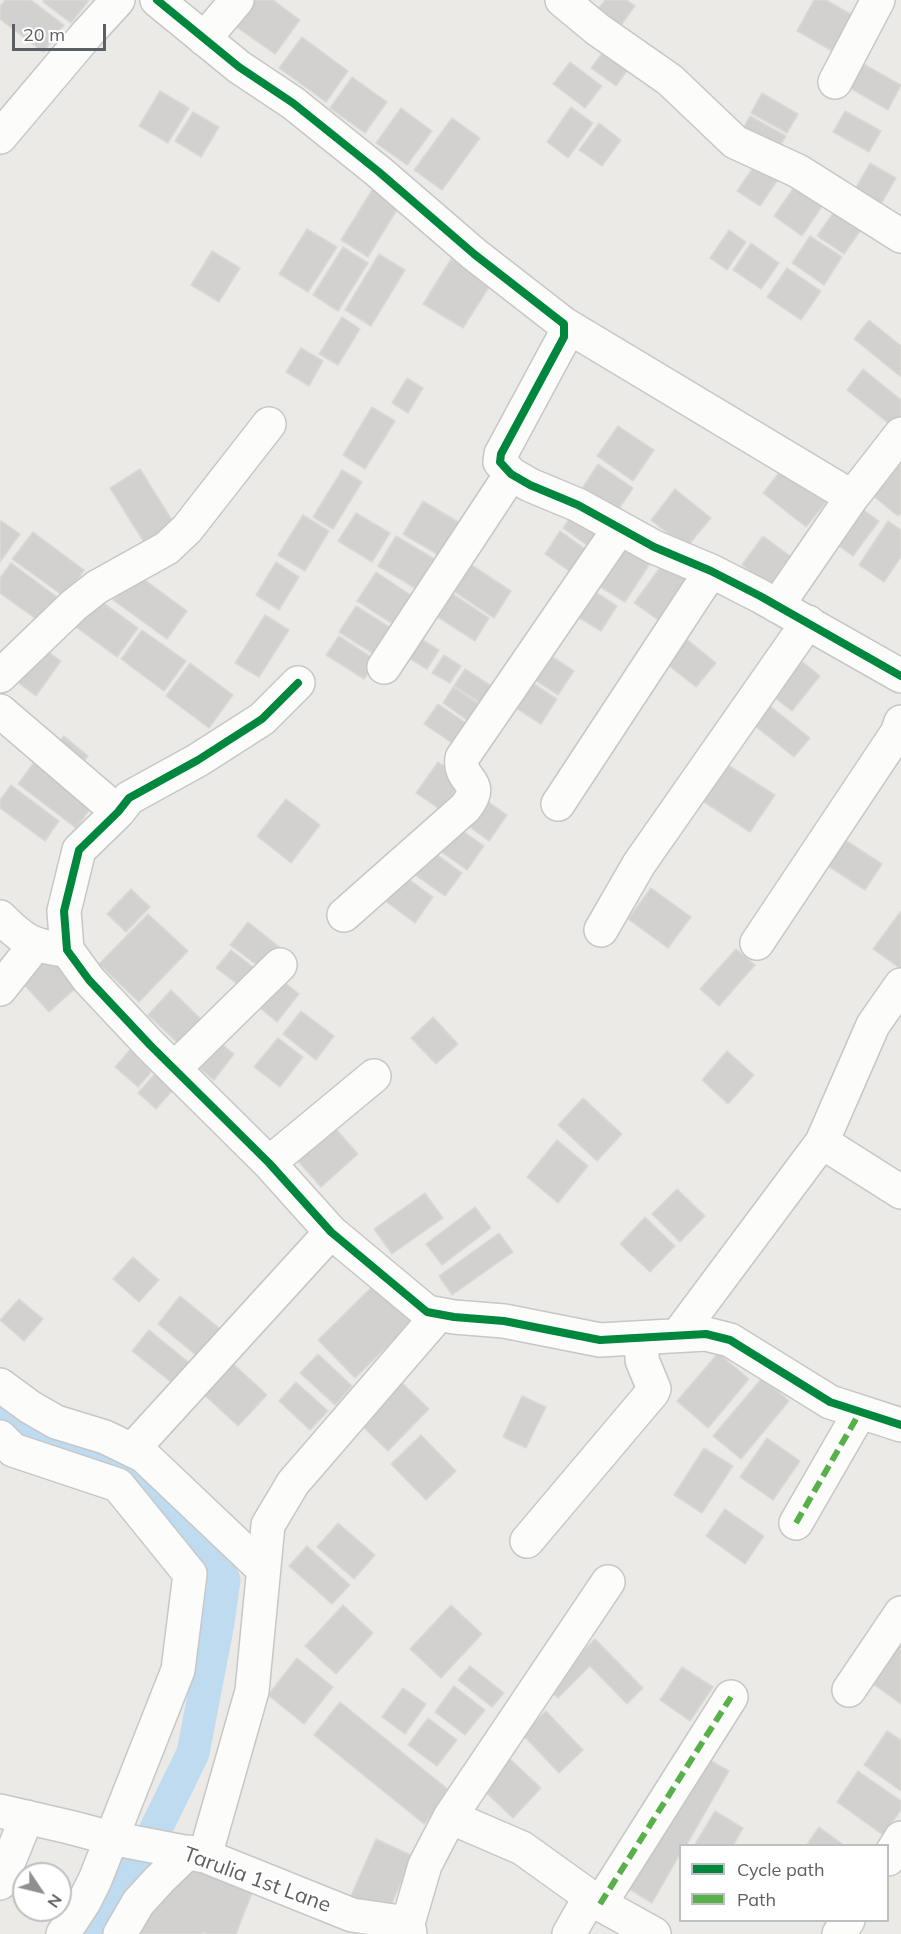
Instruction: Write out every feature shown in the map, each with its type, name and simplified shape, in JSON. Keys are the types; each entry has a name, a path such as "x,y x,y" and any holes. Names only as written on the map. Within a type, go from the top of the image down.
{"street":[{"path":"0,137 118,0"},
{"path":"157,0 239,67 293,103 379,172 474,254 564,324 852,497"},
{"path":"204,39 237,0"},
{"path":"562,0 597,29 670,80 735,142 798,171 901,236"},
{"path":"835,82 878,0"},
{"path":"564,324 564,337 501,454 500,462 511,474 530,485 578,505 654,547 711,571 808,622 901,676"},
{"path":"0,676 97,586 167,548 187,529 269,424"},
{"path":"777,606 852,497 901,434"},
{"path":"384,667 511,474"},
{"path":"345,915 465,808 473,798 474,787 462,769 462,758 619,529"},
{"path":"558,804 711,571"},
{"path":"601,930 639,864 808,622"},
{"path":"298,683 262,719 198,760 129,798 80,849 64,911 67,950 89,980 174,1069 269,1163 331,1232 427,1312 504,1321 600,1340 706,1334 730,1340 830,1402 901,1425"},
{"path":"0,711 118,812"},
{"path":"757,943 900,730"},
{"path":"0,917 19,936 35,945 67,950"},
{"path":"0,989 35,945"},
{"path":"174,1069 280,965"},
{"path":"678,1335 822,1142 873,1024 901,985"},
{"path":"269,1163 374,1076"},
{"path":"822,1142 901,1192"},
{"path":"133,1449 331,1232"},
{"path":"120,1934 138,1903 159,1880 191,1853 252,1691 268,1525 293,1483 439,1314"},
{"path":"527,1541 652,1394 654,1389 642,1360 642,1339"},
{"path":"0,1385 30,1407 56,1422 105,1437 144,1455 263,1569"},
{"path":"796,1523 860,1412"},
{"path":"0,1437 13,1450 118,1485 190,1574 178,1670 120,1840 63,1934"},
{"path":"409,1928 425,1865 450,1817 608,1581"},
{"path":"849,1690 901,1613"},
{"path":"569,1934 595,1900 731,1697"},
{"path":"0,1883 13,1814"},
{"name":"Tarulia 1st Lane","path":"13,1814 120,1840 191,1853 352,1915 409,1928"},
{"path":"450,1817 522,1848 595,1900 654,1934"},
{"path":"889,1857 901,1838"}],"building":[{"path":"5,0 31,0 64,25 43,52 0,19 0,6"},
{"path":"44,0 89,0 71,23 43,2"},
{"path":"249,0 273,0 300,20 275,54 232,24"},
{"path":"605,0 626,0 635,6 616,32 593,16"},
{"path":"814,0 826,0 861,20 841,56 797,31"},
{"path":"302,37 348,71 326,102 279,68"},
{"path":"610,43 634,61 616,86 591,68"},
{"path":"855,59 901,85 888,110 841,83"},
{"path":"570,62 602,86 585,108 553,84"},
{"path":"352,77 387,102 365,133 330,108"},
{"path":"160,91 189,108 168,143 139,126"},
{"path":"762,93 798,114 787,133 751,113"},
{"path":"571,107 593,123 568,158 547,142"},
{"path":"401,108 432,131 407,165 376,143"},
{"path":"845,111 881,131 869,152 833,132"},
{"path":"193,112 219,127 201,157 175,141"},
{"path":"750,116 786,136 775,154 740,134"},
{"path":"452,118 480,138 442,190 414,170"},
{"path":"599,123 621,140 602,166 579,150"},
{"path":"759,159 781,175 760,206 737,191"},
{"path":"870,163 896,178 876,213 850,198"},
{"path":"799,180 827,199 802,236 774,216"},
{"path":"374,187 401,203 368,257 341,240"},
{"path":"838,206 865,224 844,254 817,236"},
{"path":"307,229 337,247 308,292 279,274"},
{"path":"729,230 746,242 727,270 710,258"},
{"path":"810,236 842,257 824,285 792,263"},
{"path":"751,243 779,263 761,289 733,270"},
{"path":"343,247 368,263 338,311 313,295"},
{"path":"212,251 240,268 219,302 191,285"},
{"path":"379,254 405,270 371,326 345,310"},
{"path":"451,259 491,284 463,328 423,304"},
{"path":"787,268 821,291 801,320 767,297"},
{"path":"342,317 360,329 338,365 319,354"},
{"path":"869,320 901,346 901,377 854,339"},
{"path":"301,348 323,361 309,386 286,372"},
{"path":"863,369 901,400 901,415 892,426 847,390"},
{"path":"407,378 423,388 408,413 392,403"},
{"path":"372,407 395,421 365,469 343,455"},
{"path":"618,426 654,450 633,481 597,456"},
{"path":"901,460 901,513 898,516 872,495"},
{"path":"598,464 633,488 612,519 578,495"},
{"path":"786,464 829,498 806,527 763,493"},
{"path":"140,469 175,525 145,544 110,488"},
{"path":"342,470 362,482 333,529 313,517"},
{"path":"675,489 711,518 686,548 651,520"},
{"path":"423,501 460,523 440,556 403,534"},
{"path":"855,504 879,521 853,556 829,539"},
{"path":"575,510 600,529 588,546 563,528"},
{"path":"356,513 390,533 372,562 338,541"},
{"path":"303,515 329,531 305,571 278,555"},
{"path":"0,520 20,534 0,562"},
{"path":"888,521 901,530 901,557 884,582 859,565"},
{"path":"560,531 588,551 572,573 545,554"},
{"path":"33,532 84,570 65,597 12,559"},
{"path":"396,536 438,561 420,591 378,566"},
{"path":"763,536 790,556 770,585 742,565"},
{"path":"618,541 651,562 625,602 592,582"},
{"path":"461,558 511,591 494,618 443,584"},
{"path":"667,558 699,581 667,626 634,603"},
{"path":"276,562 299,577 279,610 256,595"},
{"path":"11,563 61,600 43,624 0,593 0,578"},
{"path":"134,572 187,611 167,639 113,600"},
{"path":"376,572 415,598 396,626 357,601"},
{"path":"585,585 617,606 601,631 568,611"},
{"path":"445,589 489,618 475,641 430,612"},
{"path":"90,593 138,628 117,657 69,622"},
{"path":"356,606 394,630 377,656 339,632"},
{"path":"265,615 289,630 259,677 235,663"},
{"path":"142,630 186,661 164,691 121,659"},
{"path":"678,632 716,663 696,687 658,657"},
{"path":"412,633 439,650 427,669 399,652"},
{"path":"339,636 377,661 364,679 326,655"},
{"path":"37,644 61,661 36,696 12,678"},
{"path":"542,650 574,671 558,695 526,674"},
{"path":"444,655 461,666 450,683 432,673"},
{"path":"799,659 820,676 792,711 770,694"},
{"path":"190,663 233,695 209,728 166,696"},
{"path":"465,669 496,689 486,706 454,686"},
{"path":"522,676 557,699 541,724 505,701"},
{"path":"453,687 485,708 474,725 443,703"},
{"path":"765,702 810,738 794,757 750,722"},
{"path":"438,704 472,727 458,747 424,724"},
{"path":"64,736 88,756 75,772 51,751"},
{"path":"38,757 96,801 76,828 18,784"},
{"path":"722,761 775,795 750,832 698,798"},
{"path":"438,762 463,779 441,810 416,793"},
{"path":"11,785 59,821 45,841 0,808 0,800"},
{"path":"477,794 507,815 489,841 459,819"},
{"path":"286,799 320,825 291,863 257,836"},
{"path":"450,822 484,846 467,870 433,846"},
{"path":"842,838 882,864 865,890 825,864"},
{"path":"428,848 462,873 445,896 411,872"},
{"path":"399,872 433,897 415,923 380,897"},
{"path":"651,888 691,917 668,948 628,919"},
{"path":"131,889 150,907 126,932 107,914"},
{"path":"901,911 901,969 873,949"},
{"path":"148,914 188,951 139,1002 99,964"},
{"path":"248,922 282,949 265,971 230,945"},
{"path":"736,949 755,965 719,1006 700,989"},
{"path":"231,950 262,974 248,992 216,968"},
{"path":"47,954 77,987 49,1012 19,979"},
{"path":"277,976 299,994 277,1022 255,1004"},
{"path":"171,990 207,1025 184,1049 148,1015"},
{"path":"301,1011 334,1036 316,1060 283,1034"},
{"path":"433,1017 458,1044 436,1064 411,1038"},
{"path":"213,1037 234,1054 214,1080 193,1063"},
{"path":"278,1038 303,1057 280,1087 254,1067"},
{"path":"135,1044 158,1064 138,1087 115,1067"},
{"path":"727,1051 754,1075 728,1104 702,1080"},
{"path":"160,1068 178,1084 156,1109 138,1093"},
{"path":"583,1098 622,1134 597,1161 558,1125"},
{"path":"328,1120 358,1154 321,1187 291,1153"},
{"path":"557,1140 588,1166 558,1203 527,1177"},
{"path":"677,1189 705,1216 680,1242 652,1214"},
{"path":"425,1193 443,1218 392,1254 374,1229"},
{"path":"475,1207 491,1228 442,1265 426,1244"},
{"path":"645,1217 675,1246 650,1272 620,1244"},
{"path":"499,1233 513,1252 452,1295 439,1276"},
{"path":"133,1257 159,1280 139,1302 113,1279"},
{"path":"381,1278 418,1316 355,1378 318,1340"},
{"path":"180,1296 229,1336 207,1364 158,1324"},
{"path":"19,1299 43,1319 24,1341 0,1320"},
{"path":"149,1330 198,1370 181,1390 132,1351"},
{"path":"718,1353 749,1379 708,1428 677,1401"},
{"path":"318,1354 352,1386 335,1405 300,1373"},
{"path":"227,1358 267,1395 238,1426 198,1389"},
{"path":"395,1376 429,1409 388,1451 355,1419"},
{"path":"762,1378 789,1401 741,1459 713,1436"},
{"path":"296,1382 328,1411 310,1430 279,1401"},
{"path":"522,1396 546,1407 526,1448 503,1437"},
{"path":"421,1435 456,1471 426,1500 391,1464"},
{"path":"767,1438 800,1461 773,1500 740,1477"},
{"path":"704,1448 733,1466 702,1513 674,1495"},
{"path":"725,1509 764,1536 745,1564 706,1536"},
{"path":"338,1523 375,1555 354,1579 317,1547"},
{"path":"307,1546 350,1585 332,1604 289,1566"},
{"path":"343,1605 373,1633 336,1674 305,1646"},
{"path":"451,1605 482,1634 441,1678 410,1649"},
{"path":"595,1639 643,1688 627,1704 590,1666 558,1698 547,1687"},
{"path":"892,1641 901,1647 901,1704 866,1679"},
{"path":"297,1658 333,1687 304,1724 268,1695"},
{"path":"470,1666 504,1693 492,1707 458,1680"},
{"path":"682,1667 713,1687 690,1721 660,1700"},
{"path":"454,1686 485,1710 465,1735 435,1712"},
{"path":"403,1688 426,1704 405,1734 382,1717"},
{"path":"340,1702 450,1791 424,1824 314,1735"},
{"path":"546,1711 583,1750 559,1773 522,1734"},
{"path":"428,1718 457,1740 437,1766 408,1745"},
{"path":"887,1731 901,1740 901,1791 864,1765"},
{"path":"701,1755 729,1771 687,1844 679,1844 679,1856 652,1903 624,1886"},
{"path":"509,1758 541,1788 513,1818 481,1788"},
{"path":"858,1771 901,1801 901,1810 883,1835 837,1802"},
{"path":"715,1811 743,1828 734,1844 695,1844"},
{"path":"819,1827 842,1844 807,1844"},
{"path":"376,1839 413,1856 387,1914 350,1898"},
{"path":"201,1867 254,1888 236,1934 203,1932 202,1934 135,1934 143,1927 150,1912 180,1870"}],"waterway":[{"path":"0,1400 39,1437 114,1464 183,1512 224,1580 193,1753 148,1845 92,1934"}],"marked path":[{"path":"796,1523 860,1412"},
{"path":"600,1904 731,1697"}],"cycle path":[{"path":"157,0 239,67 293,103 379,172 474,254 564,324 564,337 501,454 500,462 511,474 530,485 578,505 654,547 711,571 760,596 901,676"},
{"path":"298,683 262,719 198,760 129,798 79,850 64,911 67,950 89,980 150,1045 269,1163 331,1232 427,1312 454,1317 504,1321 600,1340 706,1334 730,1340 830,1402 901,1425"}]}
